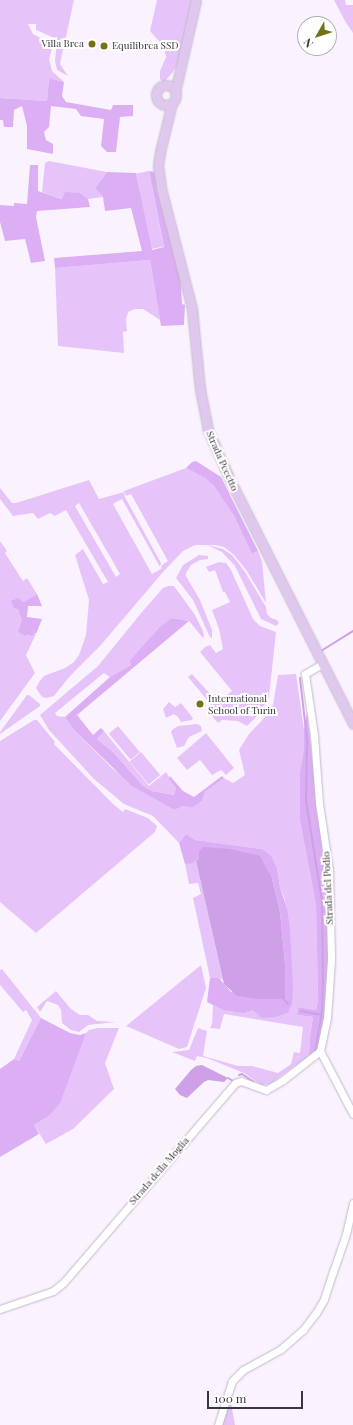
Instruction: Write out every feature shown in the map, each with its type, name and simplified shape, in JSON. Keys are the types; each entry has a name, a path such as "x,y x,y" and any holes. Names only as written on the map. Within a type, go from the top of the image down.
{"main road":[{"name":"Strada Pecetto","path":"196,0 181,64 175,98 172,103 165,129 158,166 161,188 192,308 201,396 208,430 230,480 353,724"},
{"name":"Strada Pecetto","path":"165,129 164,112 157,99 156,93 160,88 165,86 181,64"},
{"path":"165,86 171,87 175,92"},
{"path":"160,104 166,105 172,103"}],"street":[{"name":"Strada del Podio","path":"320,1051 327,1018 331,960 329,870 319,803 314,735 305,674 322,664"},
{"path":"320,1051 353,1114"},
{"name":"Strada della Moglia","path":"0,1309 53,1291 64,1282 235,1083 241,1081 266,1090 283,1080 320,1051"},
{"path":"218,1425 232,1381 252,1364 281,1349 303,1330 316,1313 324,1299 346,1234 353,1203"}],"shaded area":[{"path":"0,0 74,0 60,64 68,76 57,70 55,61 57,42 54,38 36,30 36,24 28,24 33,34 50,43 52,48 49,59 52,71 64,82 49,78 47,101 0,98"},
{"path":"157,0 193,0 179,62 165,81 160,79 160,71 166,57 164,47 150,31"},
{"path":"334,0 345,0 346,5 353,5 353,33 345,21"},
{"path":"49,78 64,82 62,96 66,102 111,110 113,105 133,105 133,116 120,117 116,152 107,152 101,146 104,119 81,116 76,109 51,106 49,127 44,132 46,140 53,144 53,154 27,149 27,126 22,106 14,110 13,127 4,127 3,120 0,120 0,98 47,101"},
{"path":"49,161 107,172 95,188 103,197 88,199 80,193 63,199 42,192 45,163"},
{"path":"30,165 38,165 38,191 62,199 65,192 80,193 88,199 90,207 37,211 36,217 45,261 31,263 25,239 5,241 0,222 0,205 14,206 14,203 27,204"},
{"path":"149,171 164,247 151,249 136,173"},
{"path":"149,171 154,172 180,272 182,304 185,305 184,325 161,326 150,260 55,268 54,258 142,251 131,208 105,211 103,197 95,188 107,172 136,173 152,250 164,247"},
{"path":"150,260 160,320 143,309 135,309 128,312 126,319 127,331 123,332 124,353 58,346 55,268"},
{"path":"196,461 221,477 258,551 252,554 234,516 214,486 205,478 186,468 192,462"},
{"path":"186,468 205,478 214,486 234,516 252,554 258,551 262,561 266,603 247,571 234,555 224,547 215,545 195,545 183,551 164,571 100,646 70,676 54,696 47,698 42,697 36,688 39,682 44,676 65,668 74,662 79,655 86,635 89,600 75,555 83,549 103,584 108,582 66,510 55,516 50,513 38,519 33,513 13,516 0,499 0,488 12,503 89,480 99,499 124,492 125,497 161,563 160,567 122,499 113,504 152,574 161,569 162,565 168,561 131,494 126,496 124,491","holes":["79,503 120,574 116,577 75,506"]},
{"path":"0,541 7,551 5,553 23,581 27,578 37,594 23,602 18,609 27,634 36,634 26,655 35,673 0,721"},
{"path":"207,545 223,549 233,556 245,572 266,607 267,614 279,623 276,626 261,619 235,566 222,552"},
{"path":"199,555 208,556 208,559 200,560 191,565 186,573 186,576 200,600 212,630 212,638 210,637 193,600 176,578 183,565"},
{"path":"219,562 226,563 231,570 253,619 260,626 276,632 269,697 260,713 247,726 238,721 222,720 218,723 208,711 213,707 188,677 192,674 211,695 218,694 223,698 232,691 200,652 205,647 210,645 216,653 223,649 219,629 212,610 230,602 225,592 223,592 215,570 209,572 206,567"},
{"path":"174,586 195,615 203,631 203,638 189,621 172,618 131,665 110,677 104,673 55,713 57,716 65,717 74,730 113,769 175,810 182,806 192,808 202,801 205,792 224,778 233,783 245,775 239,750 249,734 267,715 273,705 278,675 296,674 304,730 304,752 300,772 300,821 316,903 318,1000 316,1010 298,1007 297,1015 313,1017 309,1056 270,1084 261,1085 244,1073 207,1058 197,1056 195,1061 172,1052 189,1050 198,1028 207,1031 203,1056 238,1066 252,1066 278,1073 291,1064 294,1052 300,1053 303,1027 224,1014 220,1029 210,1028 212,1024 213,1005 223,1010 253,1010 292,1003 290,926 284,897 280,887 277,868 262,849 195,840 186,834 179,843 153,816 124,804 94,779 49,730 40,715 98,666 163,588"},
{"path":"37,594 42,606 28,606 27,617 42,619 36,634 35,633 32,636 27,634 26,636 18,632 22,621 18,609 14,608 11,601 18,598 23,602"},
{"path":"172,618 189,621 77,715 93,735 101,728 104,731 97,739 114,753 143,786 152,791 174,795 176,788 169,779 170,776 183,791 194,797 222,776 224,778 205,792 202,801 192,808 182,806 175,810 132,786 74,730 65,717 110,677 131,665 130,661 141,648 160,627"},
{"path":"27,695 40,704 40,706 0,734 0,732"},
{"path":"169,702 175,707 181,703 193,718 192,720 181,722 174,714 166,718 163,709"},
{"path":"307,712 325,873 329,934 325,1018 319,1048 309,1056 313,1017 297,1015 298,1007 316,1010 318,1000 316,904 300,821 300,772 304,750 304,730"},
{"path":"34,720 37,720 55,742 54,744 113,804 123,812 125,809 148,818 157,826 155,832 36,933 0,902 0,741"},
{"path":"197,724 201,726 202,731 189,737 184,746 177,748 171,732 172,730 178,726"},
{"path":"118,726 140,752 131,760 109,734"},
{"path":"104,731 149,786 166,772 176,788 174,795 152,791 143,786 114,753 97,739"},
{"path":"206,733 234,768 226,775 221,770 212,775 200,760 187,770 177,758"},
{"path":"141,752 160,775 149,785 130,762"},
{"path":"186,834 195,840 262,849 271,856 277,868 280,887 287,909 290,926 293,989 292,1003 288,1013 275,1017 262,1018 253,1010 243,1013 223,1010 207,1002 210,978 219,978 231,992 285,999 285,963 280,912 272,879 199,858 193,863 185,864 179,843"},
{"path":"203,847 230,849 260,856 272,879 280,912 285,963 285,999 258,999 237,996 224,984 196,861 199,858 199,852"},
{"path":"196,861 223,980 219,978 210,978 193,898 201,894 198,883 189,884 185,864"},
{"path":"201,965 206,988 187,1047 179,1049 126,1026"},
{"path":"2,969 41,1018 19,1061 14,1059 32,1020 26,1010 23,1012 0,985 0,970"},
{"path":"56,991 71,1009 80,1015 88,1015 97,1021 116,1022 88,1025 79,1032 71,1030 62,1023 61,1010 58,1005 47,1001 40,1012 37,1007"},
{"path":"41,1018 70,1033 80,1035 86,1033 60,1103 49,1116 34,1125 39,1134 0,1157 0,1069 14,1059 19,1061"},
{"path":"98,1028 119,1028 105,1063 114,1089 73,1129 46,1144 34,1125 49,1116 86,1033 89,1030"},
{"path":"202,1065 228,1078 224,1082 208,1080 187,1098 180,1095 175,1089 191,1070 196,1066"},
{"path":"230,1397 235,1425 219,1425"}],"waterway":[{"path":"321,651 353,631"},
{"path":"300,678 307,739 306,801 322,901 322,1011 315,1052"},
{"path":"282,997 288,1004"},
{"path":"301,1011 321,1015"},
{"path":"239,1075 242,1074 254,1082"},
{"path":"228,1078 233,1081"}],"place":[{"name":"Villa Brea","path":"92,44"},
{"name":"Equilibrea SSD","path":"104,46"},
{"name":"International School of Turin","path":"200,704"}]}
